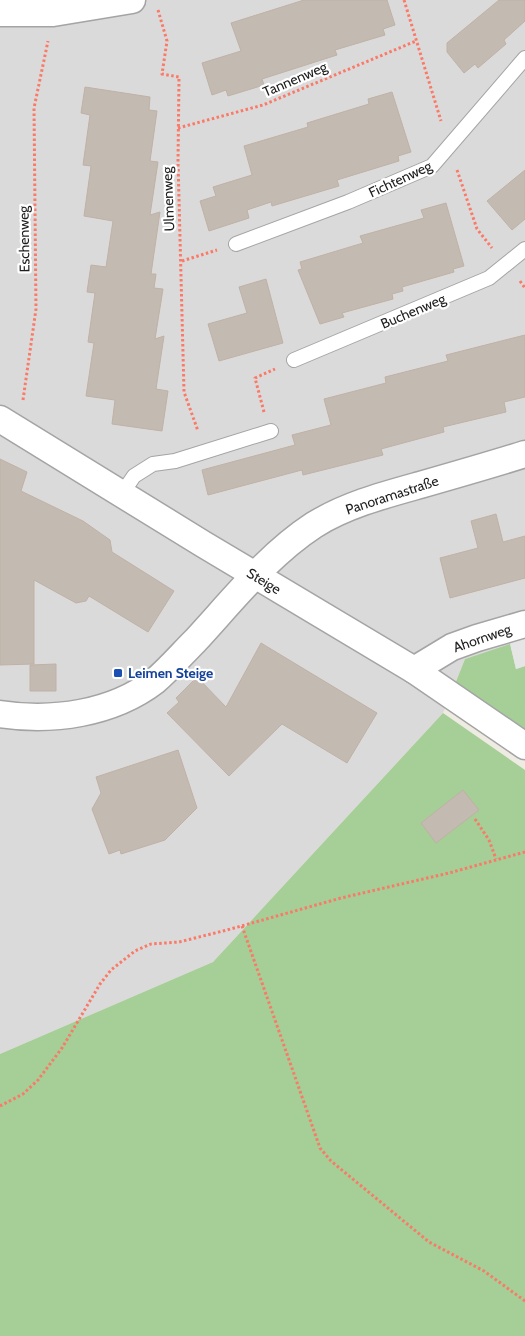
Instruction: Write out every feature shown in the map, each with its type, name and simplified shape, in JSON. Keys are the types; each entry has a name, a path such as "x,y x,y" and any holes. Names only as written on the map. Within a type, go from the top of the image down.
{"street":[{"path":"0,13 53,13 132,0"},
{"name":"Steige","path":"6,423 121,495 414,670 525,746"},
{"name":"Panoramastraße","path":"0,714 29,719 63,716 110,704 139,691 175,662 278,554 314,526 351,507 525,454"},
{"name":"Ahornweg","path":"414,670 452,648 477,638 525,624"}],"lane":[{"name":"Fichtenweg","path":"230,246 348,202 432,166 525,58"},
{"name":"Buchenweg","path":"294,360 489,278 525,249"},
{"path":"121,495 134,476 153,464 175,460 271,431"}],"path":[{"name":"Ulmenweg","path":"157,8 167,40 162,74 180,77 178,128 184,392 191,413"},
{"name":"Tannenweg","path":"178,128 263,105 416,41"},
{"name":"Eschenweg","path":"6,423 21,408 36,310 34,108 46,50"},
{"path":"182,261 230,246"},
{"path":"256,383 259,392"},
{"path":"475,819 489,840 496,858"},
{"path":"0,1106 23,1094 38,1080 62,1048 100,984 122,960 135,951 151,944 179,942 341,898 449,873 496,858 525,852"},
{"path":"242,926 320,1148 331,1161 429,1242 484,1271 525,1301"}],"shaded area":[{"path":"0,0 525,0 525,666 516,669 511,645 465,659 443,713 213,962 0,1054"},
{"path":"525,624 525,666 516,669 507,629"}],"green space":[{"path":"510,644 516,669 525,666 525,732 455,684 465,659"},
{"path":"443,713 525,770 525,1336 0,1336 0,1054 213,962"}],"building":[{"path":"304,0 387,0 395,25 383,29 385,35 335,50 337,55 262,79 264,85 228,96 226,90 212,95 202,63 241,51 231,23"},
{"path":"499,0 525,0 525,21 504,40 506,44 478,68 475,64 464,73 447,52 447,43"},
{"path":"85,87 150,97 149,110 157,111 150,161 158,162 150,215 160,212 151,274 156,274 154,288 163,289 155,339 164,336 156,389 168,391 162,431 112,424 115,400 86,396 94,343 88,342 95,293 87,292 91,265 106,267 113,221 84,216 91,166 83,165 90,115 81,113"},
{"path":"392,92 411,152 398,156 399,161 337,180 339,186 272,206 271,202 247,210 249,218 209,231 200,201 216,196 213,187 252,175 244,146 308,127 307,123 369,104 368,99"},
{"path":"525,170 525,219 512,230 487,201"},
{"path":"446,203 464,266 453,269 454,272 402,287 403,291 392,294 393,299 342,313 344,317 320,324 298,270 302,269 300,262 363,243 360,236 424,218 421,210"},
{"path":"266,279 283,343 219,361 208,324 247,313 239,287"},
{"path":"525,335 525,397 504,402 506,412 443,427 444,432 381,449 383,455 303,475 302,470 208,495 202,470 295,445 292,435 331,425 324,399 386,383 385,377 448,361 446,355"},
{"path":"0,459 27,472 21,491 83,521 110,540 112,552 174,591 148,632 89,596 86,601 76,603 34,580 34,664 0,665"},
{"path":"496,514 503,542 525,536 525,578 450,598 440,558 478,548 471,521"},
{"path":"261,643 377,713 347,763 282,724 229,776 167,713 179,702 176,698 197,677 226,707"},
{"path":"56,664 56,691 30,691 30,665"},
{"path":"178,750 197,808 165,840 121,854 120,850 109,854 92,809 101,793 96,777"},
{"path":"463,790 479,810 436,843 421,823"}],"place":[{"name":"Leimen Steige","path":"118,673"}]}
